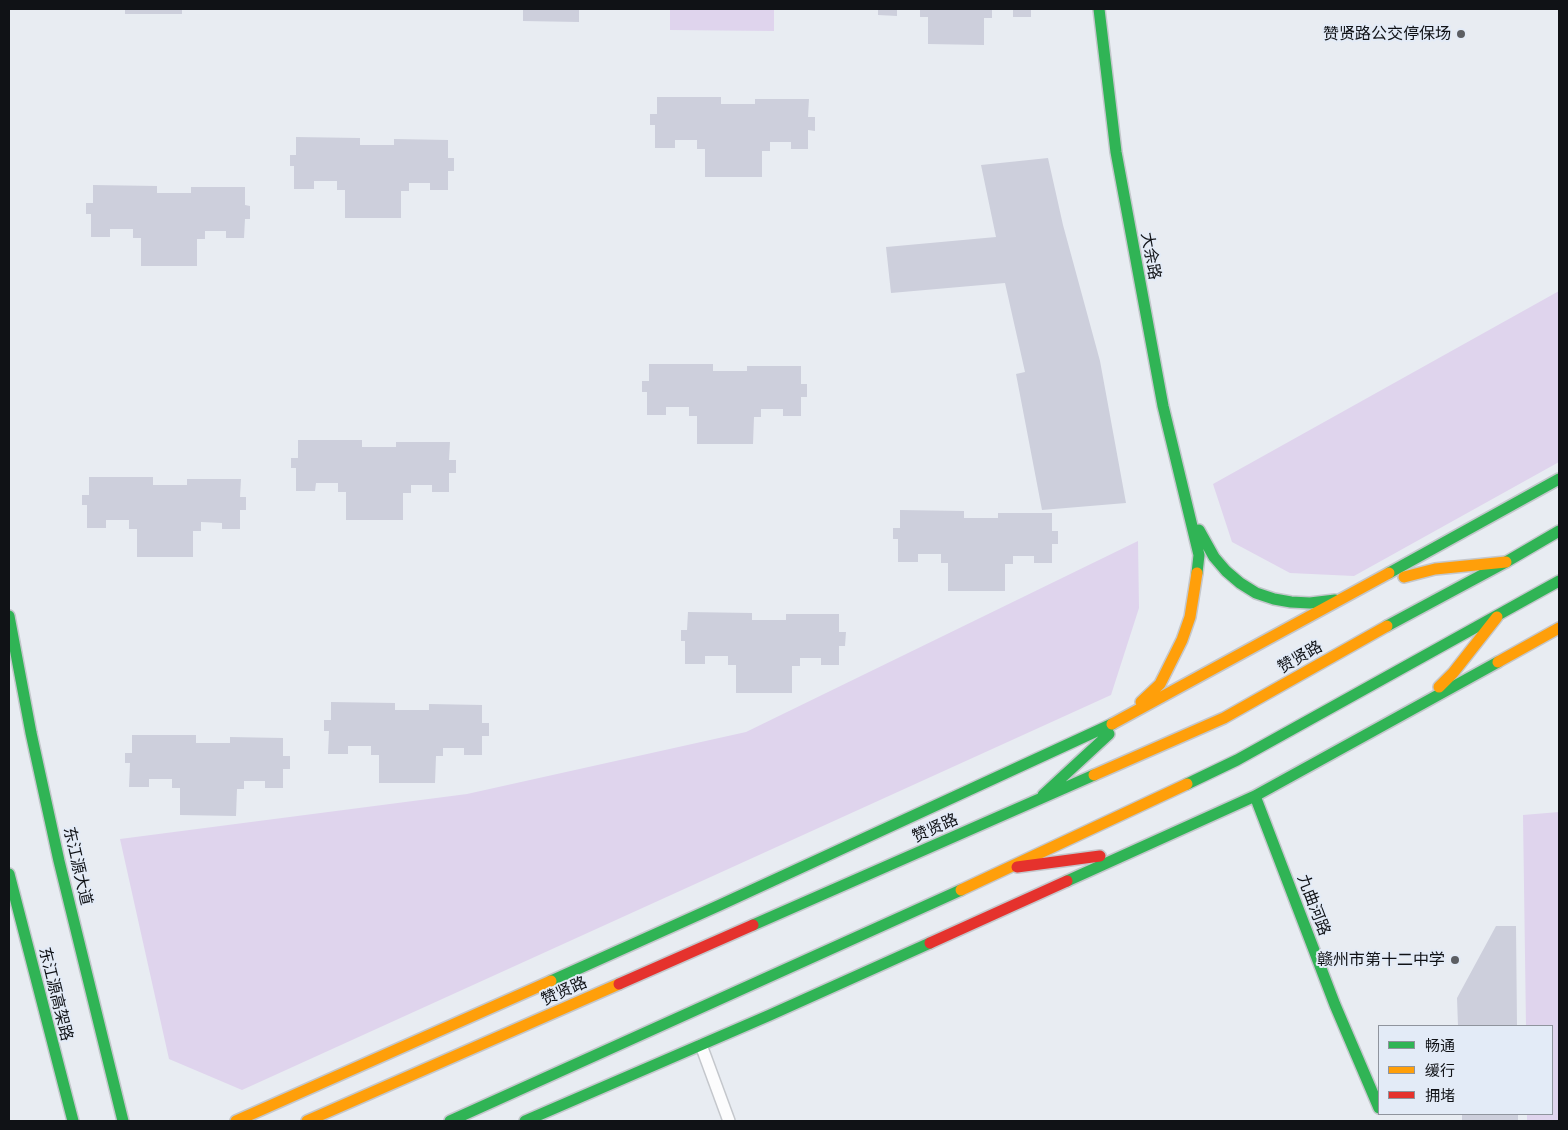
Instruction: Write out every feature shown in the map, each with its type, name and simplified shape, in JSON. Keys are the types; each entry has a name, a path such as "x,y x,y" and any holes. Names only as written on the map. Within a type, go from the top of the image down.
{"main road":[{"name":"大余路","path":"1099,9 1116,152 1163,406 1186,506"},
{"path":"236,1121 720,905 1124,719 1559,479"},
{"path":"1186,506 1214,557 1240,583 1274,599 1291,602 1310,603 1344,599"},
{"path":"1037,801 1160,684 1175,655 1190,617 1196,586 1199,554 1186,506"},
{"name":"赞贤路","path":"307,1121 1224,718 1430,601 1506,562 1559,531"},
{"path":"1362,589 1435,568 1506,562"},
{"path":"450,1121 1010,868 1237,760 1559,581"},
{"name":"东江源大道","path":"9,616 31,733 59,861 122,1121"},
{"path":"1423,702 1453,673 1497,617"},
{"path":"525,1121 701,1045 1255,796 1559,628"},
{"name":"九曲河路","path":"1255,796 1335,1005 1378,1106"},
{"path":"1010,868 1134,851"},
{"name":"东江源高架路","path":"9,874 73,1121"},
{"path":"118,1106 128,1121"}],"lane":[{"path":"701,1045 729,1121"}],"shaded area":[{"path":"670,9 774,9 774,31 670,30"},
{"path":"1559,291 1559,462 1354,576 1290,573 1232,542 1213,484"},
{"path":"1138,541 1139,608 1111,695 242,1090 169,1059 120,839 467,794 746,732"},
{"path":"1559,812 1559,1121 1527,1121 1527,1115 1553,1115 1553,1025 1526,1025 1523,815"}],"building":[{"path":"125,9 182,9 182,14 125,14"},
{"path":"523,9 579,9 579,22 523,21"},
{"path":"878,9 897,9 897,16 878,15"},
{"path":"920,9 992,9 992,18 984,18 984,45 928,44 928,17 920,17"},
{"path":"1013,9 1031,9 1031,17 1013,17"},
{"path":"657,97 721,97 721,104 755,104 755,99 809,99 808,117 815,117 815,131 808,130 808,149 791,149 791,142 770,142 770,151 762,151 762,177 705,177 705,149 697,149 697,140 675,140 675,148 655,148 655,125 650,125 650,114 657,114"},
{"path":"296,137 360,138 360,145 394,145 394,139 448,140 448,158 454,158 454,171 448,171 448,190 430,190 430,183 409,183 409,191 401,191 401,218 345,218 345,190 337,190 337,181 314,181 314,189 294,189 294,166 290,166 290,155 296,155"},
{"path":"1048,158 1063,225 1100,361 1126,503 1042,510 1016,374 1025,372 1005,283 891,293 886,247 996,237 981,165"},
{"path":"93,185 157,186 157,193 191,193 191,187 245,187 245,205 250,206 250,219 245,219 244,238 226,238 226,231 205,231 205,239 197,239 197,266 141,266 141,238 133,238 133,229 110,229 110,237 91,237 91,214 86,214 86,203 93,203"},
{"path":"649,364 713,364 713,371 747,371 747,366 801,366 801,384 807,384 807,397 801,397 801,416 783,416 783,409 761,409 761,417 754,417 753,444 697,444 697,416 689,416 689,407 666,407 666,415 647,415 647,392 642,392 642,381 649,381"},
{"path":"298,440 362,440 362,447 396,447 396,442 450,442 449,460 456,460 456,473 449,473 449,492 432,492 432,485 411,485 411,493 403,493 403,520 346,520 346,492 338,492 338,483 316,483 315,491 296,491 296,468 291,468 291,458 298,458"},
{"path":"89,477 153,477 153,485 187,485 187,479 241,479 240,497 246,497 246,510 240,510 240,529 222,529 222,523 201,522 201,531 193,531 193,557 137,557 137,529 129,529 129,520 106,520 106,528 87,528 87,505 82,505 82,495 89,495"},
{"path":"900,510 964,511 964,518 998,518 998,513 1052,513 1052,531 1058,531 1058,544 1052,544 1052,563 1034,563 1034,556 1013,556 1013,564 1005,564 1005,591 948,591 948,563 941,563 941,554 918,554 918,562 898,562 898,539 893,539 893,528 900,528"},
{"path":"688,612 752,613 752,620 786,620 786,614 839,614 839,632 846,632 845,646 839,646 839,665 821,665 821,658 800,658 800,666 792,666 792,693 736,693 736,665 728,665 728,656 705,656 705,664 685,664 685,641 681,641 681,630 687,630"},
{"path":"331,702 395,703 395,710 429,710 429,704 482,705 482,723 489,723 489,736 482,736 482,755 464,755 464,748 443,748 443,756 436,756 435,783 379,783 379,755 371,755 371,746 348,746 348,754 328,754 329,731 324,731 324,720 331,720"},
{"path":"132,735 196,735 196,743 230,743 230,737 283,738 283,756 290,756 290,769 283,769 283,788 265,788 265,781 244,781 244,789 237,789 236,816 180,815 180,788 172,788 172,779 149,779 149,787 129,787 130,763 125,763 125,753 132,753"},
{"path":"1496,926 1516,926 1517,1025 1458,1025 1457,998"},
{"path":"1462,1115 1518,1115 1518,1121 1462,1121"}],"traffic: fast":[{"path":"1099,9 1116,152 1163,406 1199,555 1197,573"},
{"path":"1389,573 1559,479"},
{"path":"1199,530 1214,557 1226,571 1256,593 1291,602 1310,603 1335,600"},
{"path":"1387,626 1506,562 1559,531"},
{"path":"1187,784 1237,760 1559,581"},
{"path":"9,616 31,733 59,861 123,1121"},
{"path":"1067,881 1255,796 1498,662"},
{"path":"551,981 1112,724"},
{"path":"1043,795 1109,734"},
{"path":"753,925 1094,775"},
{"path":"1255,796 1335,1005 1378,1106"},
{"path":"9,874 73,1121"},
{"path":"450,1121 961,890"},
{"path":"525,1121 770,1015 930,943"}],"traffic: slow":[{"path":"1404,577 1435,569 1506,562"},
{"path":"1141,702 1160,684 1182,640 1190,617 1197,573"},
{"path":"1112,724 1389,573"},
{"path":"1439,687 1453,673 1497,617"},
{"path":"1094,775 1224,718 1387,626"},
{"path":"1498,662 1559,628"},
{"path":"961,890 1187,784"},
{"path":"236,1121 551,981"},
{"path":"307,1121 619,984"}],"traffic: jam":[{"path":"1017,867 1100,856"},
{"path":"930,943 1067,881"},
{"path":"619,984 753,925"}],"place":[{"name":"赞贤路公交停保场","path":"1461,34"},
{"name":"赣州市第十二中学","path":"1455,960"}]}
